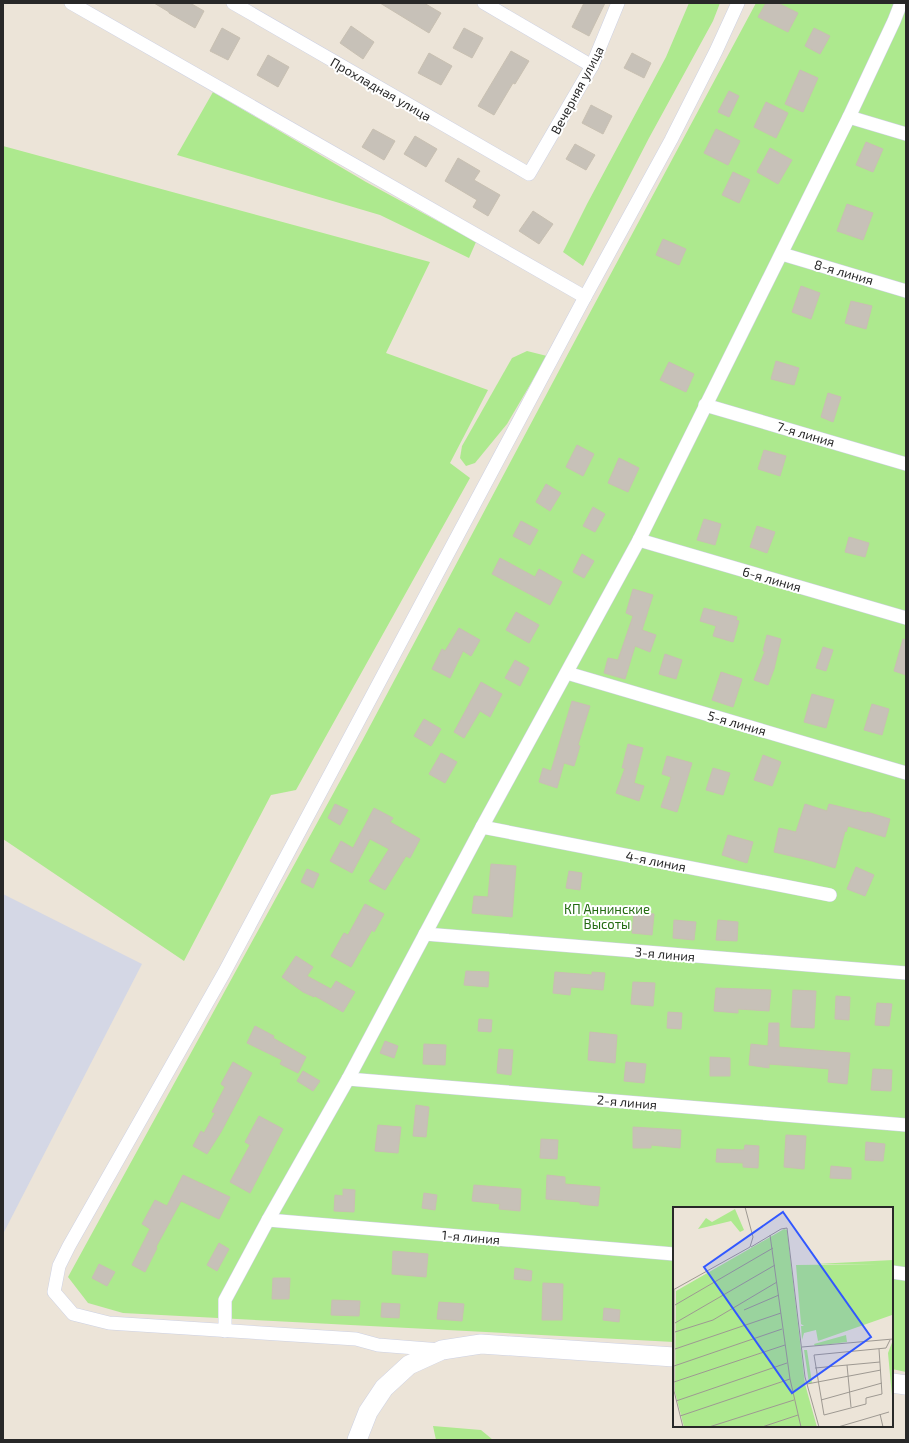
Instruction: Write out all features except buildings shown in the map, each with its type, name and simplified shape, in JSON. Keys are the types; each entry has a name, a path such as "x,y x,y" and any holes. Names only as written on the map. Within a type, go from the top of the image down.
{"main road":[{"path":"357,1440 368,1412 384,1388 409,1365 442,1350 481,1344 673,1357"},
{"path":"893,1383 906,1385"}],"street":[{"path":"71,3 585,297"},
{"name":"Прохладная улица","path":"233,3 530,174"},
{"path":"484,3 592,66"},
{"name":"Вечерняя улица","path":"530,174 592,66 618,3"},
{"path":"442,1350 378,1345 356,1339 109,1323 73,1314 54,1292 59,1266 69,1246 224,974 585,297 672,140 738,3"},
{"path":"225,1331 225,1300 268,1220 348,1079 482,827 639,540 849,117 901,3"},
{"path":"849,117 906,134"},
{"name":"8-я линия","path":"782,254 906,290"},
{"name":"7-я линия","path":"705,405 906,464"},
{"name":"6-я линия","path":"639,540 906,618"},
{"name":"5-я линия","path":"567,673 906,773"},
{"name":"4-я линия","path":"482,827 830,895"},
{"name":"3-я линия","path":"425,934 906,973"},
{"name":"2-я линия","path":"348,1079 906,1125"},
{"name":"1-я линия","path":"268,1220 673,1254"},
{"path":"893,1272 906,1274"}],"shaded area":[{"path":"3,894 142,964 3,1234"}],"green space":[{"path":"689,3 720,3 713,21 649,138 583,266 563,252 666,57"},
{"name":"КП Аннинские Высоты","path":"756,3 906,3 906,1372 893,1369 893,1207 673,1207 673,1342 123,1313 88,1303 68,1277 362,741"},
{"path":"213,92 366,182 476,242 469,258 380,215 177,155"},
{"path":"3,146 430,262 386,353 488,390 450,463 470,478 296,790 271,795 184,961 3,839"},
{"path":"527,351 547,356 507,424 475,463 466,466 460,458 462,446 512,358"},
{"path":"433,1426 481,1430 493,1440 436,1440"}]}
